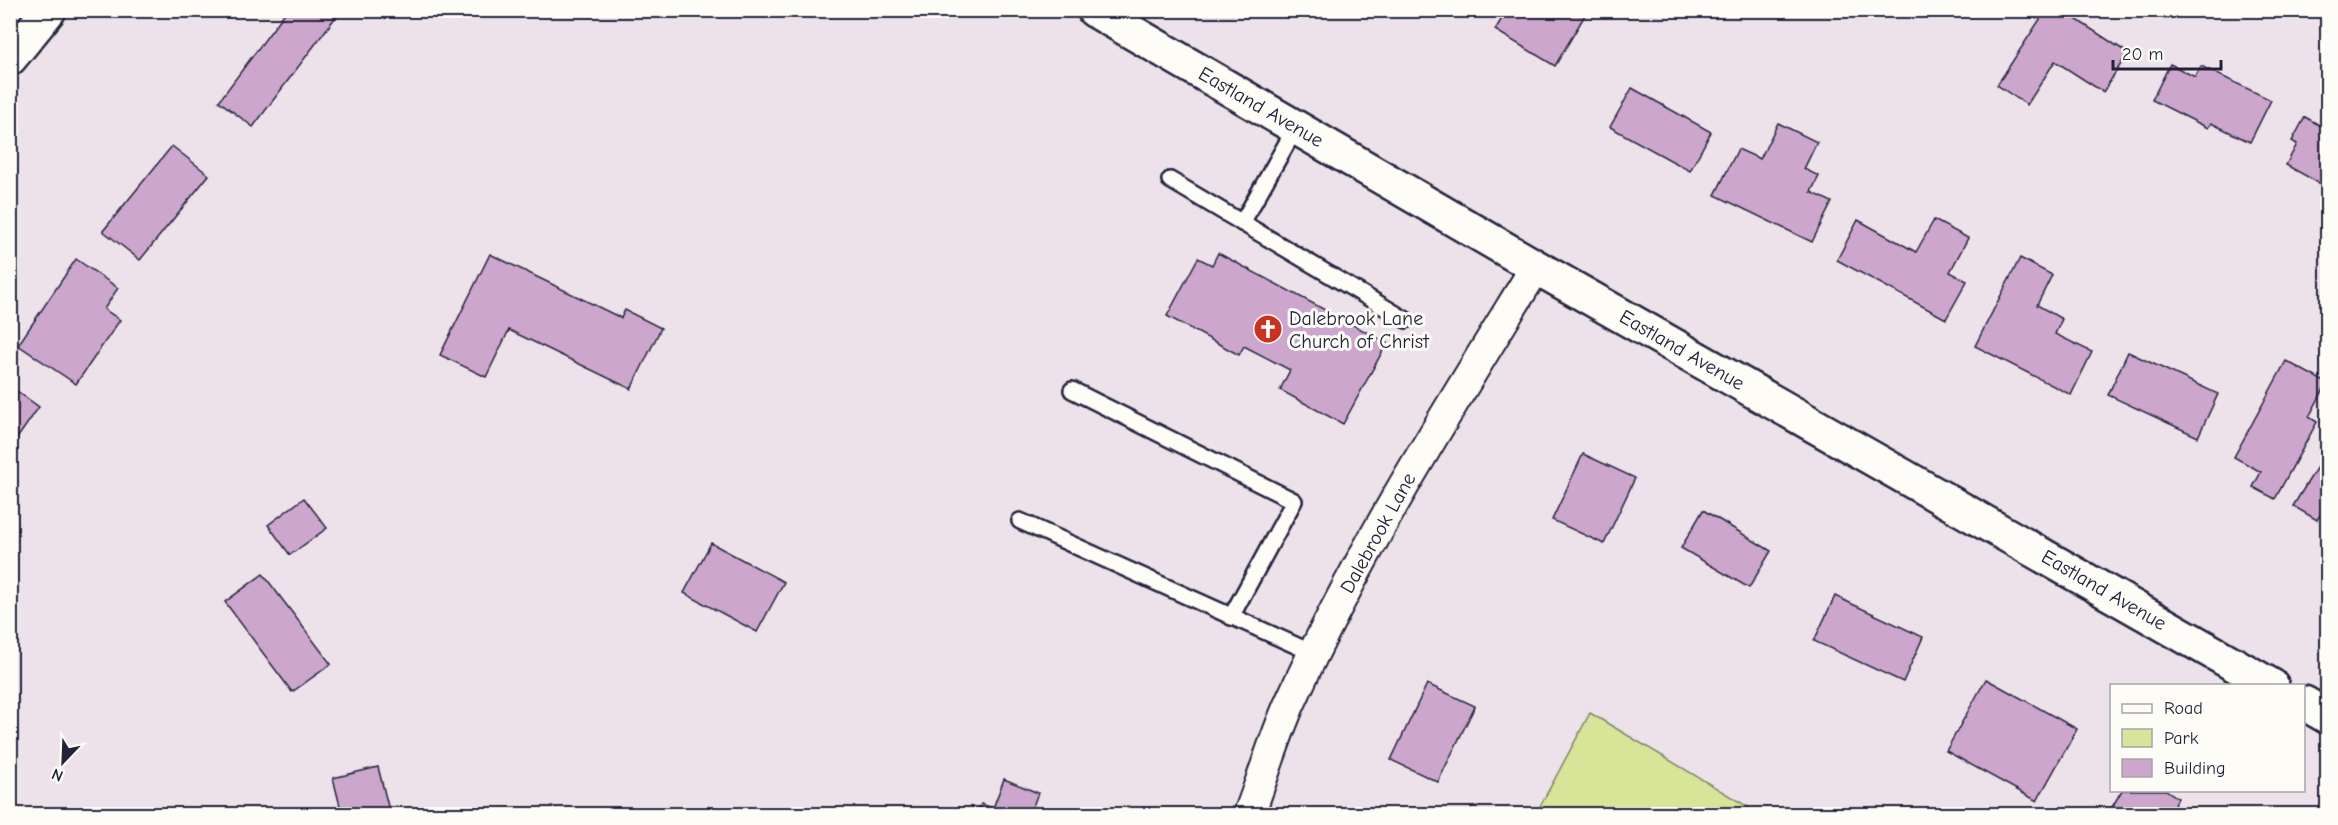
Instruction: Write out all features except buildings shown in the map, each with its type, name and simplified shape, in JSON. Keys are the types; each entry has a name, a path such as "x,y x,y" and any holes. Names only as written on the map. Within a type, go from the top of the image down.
{"street":[{"path":"10,57 49,10"},
{"name":"Eastland Avenue","path":"1094,10 1536,267 2268,684"},
{"name":"Dalebrook Lane","path":"1249,814 1289,705 1359,564 1440,423 1536,267"},
{"path":"2305,704 2328,717"}],"lane":[{"path":"1242,223 1296,127"},
{"path":"1170,180 1406,320"},
{"path":"1072,390 1294,501 1231,617"},
{"path":"1020,521 1314,654"}],"green space":[{"path":"1590,713 1760,814 1536,814"}],"place":[{"name":"Dalebrook Lane Church of Christ","path":"1268,329"}]}
